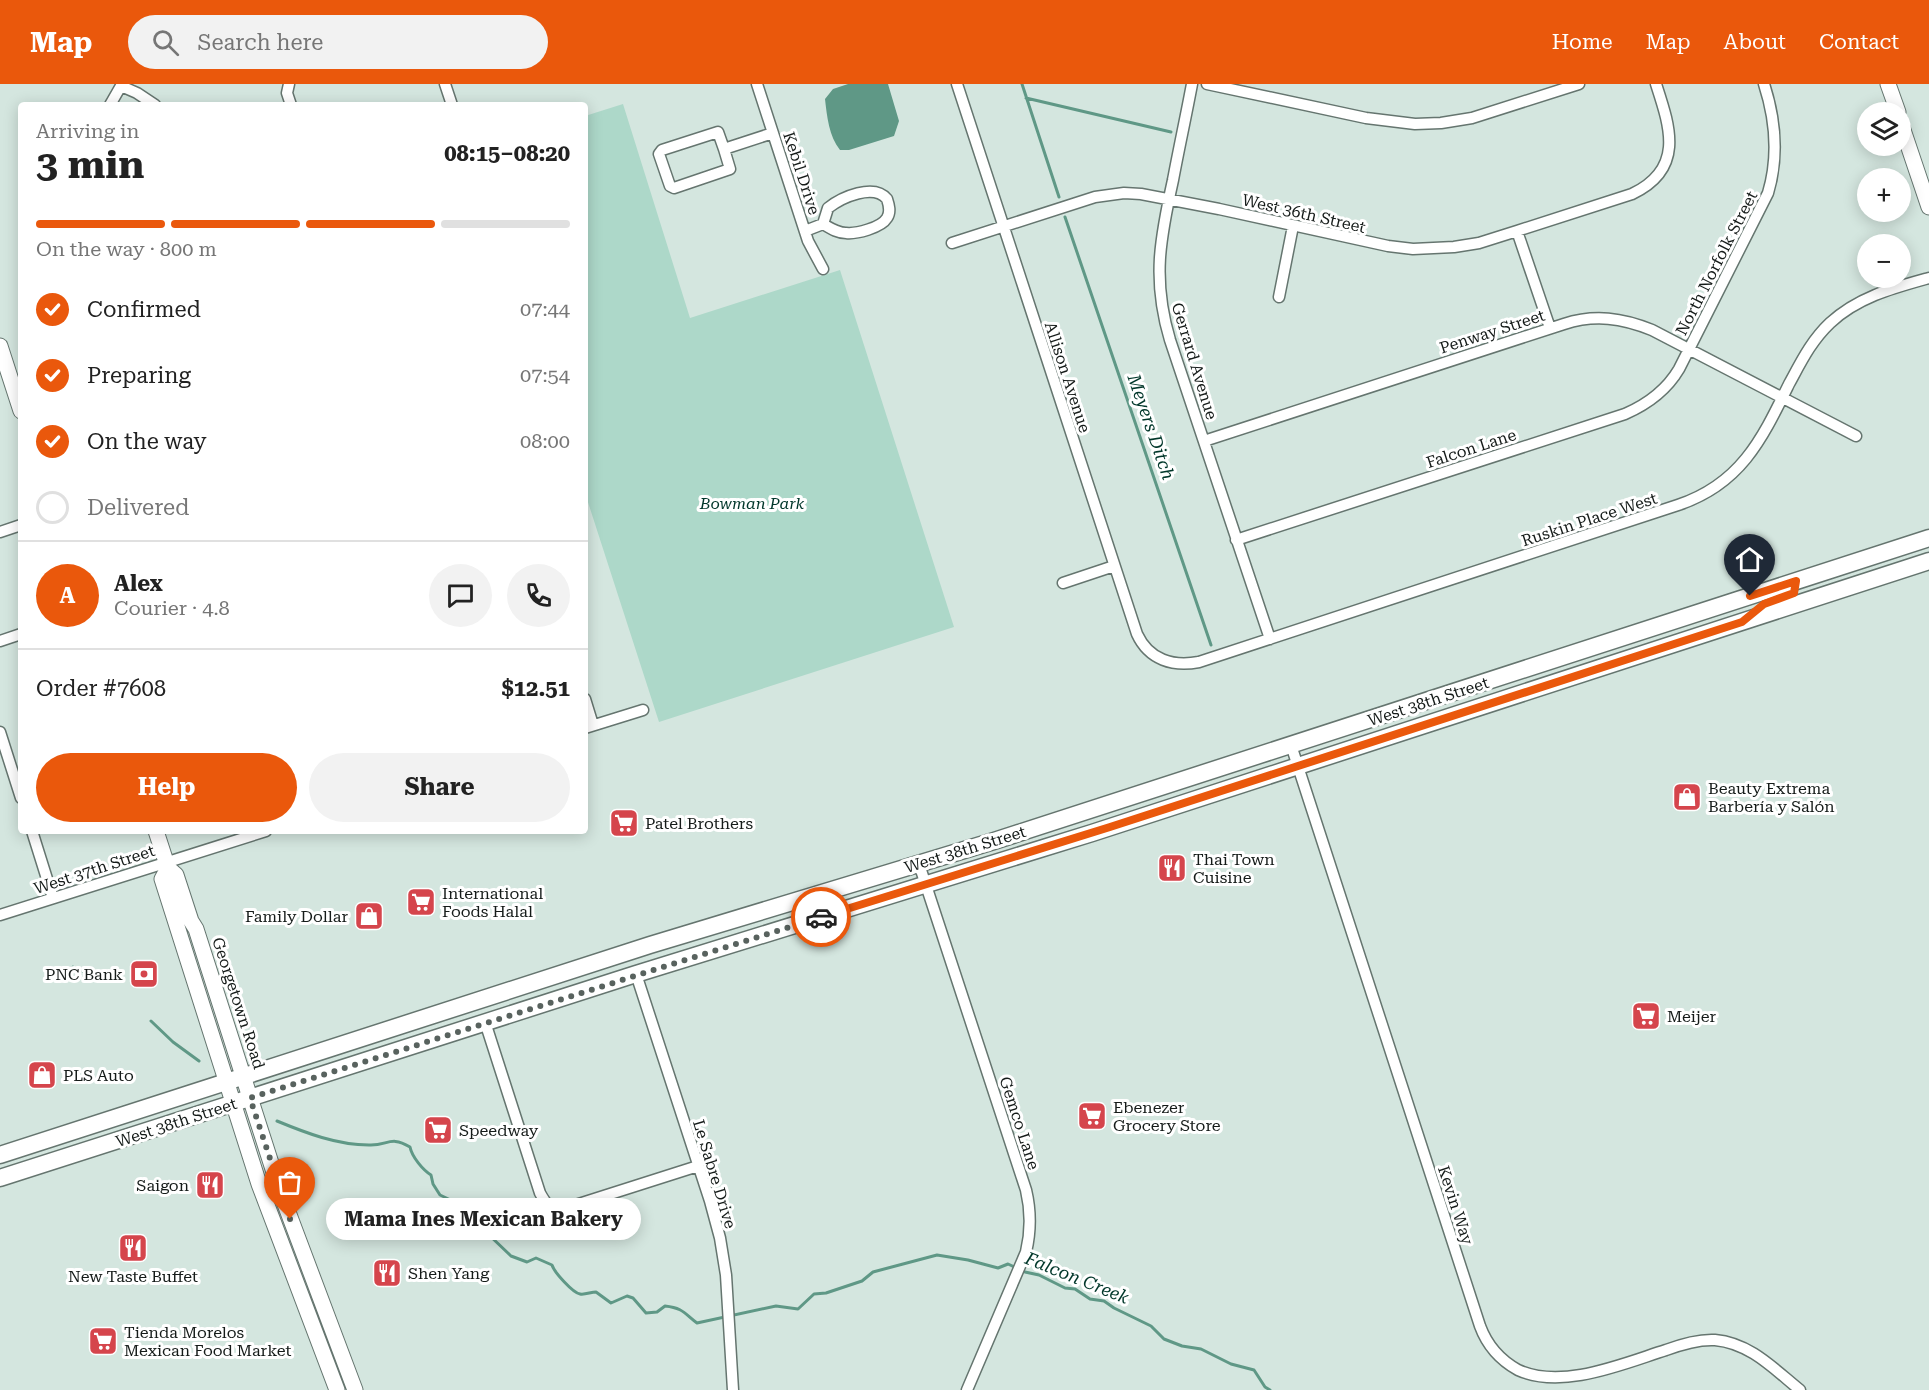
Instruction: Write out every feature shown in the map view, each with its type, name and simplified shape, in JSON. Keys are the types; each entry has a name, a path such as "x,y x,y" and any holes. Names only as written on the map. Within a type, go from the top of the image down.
{"main road":[{"path":"1888,84 1894,102"},
{"path":"1911,154 1929,207"},
{"path":"0,346 18,402"},
{"name":"West 38th Street","path":"0,1155 734,919 994,842 1929,538"},
{"name":"West 38th Street","path":"0,1178 636,974 926,885 1299,766 1929,561"},
{"path":"1742,622 1764,604 1794,593 1796,581"},
{"path":"1673,645 1671,639 1674,634 1710,609"},
{"path":"1531,691 1532,681 1564,657"},
{"name":"Georgetown Road","path":"157,834 167,865 176,875 244,1076 242,1101 259,1184 337,1390"},
{"name":"Georgetown Road","path":"167,865 162,879 227,1082 242,1101 356,1390"},
{"path":"636,974 639,961 693,942 734,919"},
{"path":"438,1038 457,1020 504,1003 508,998 509,990"},
{"path":"0,1165 25,1156 42,1141"}],"street":[{"path":"289,84 290,102"},
{"path":"445,84 451,102"},
{"name":"Kebil Drive","path":"757,84 805,231 823,269"},
{"name":"Allison Avenue","path":"957,84 1114,566 1141,641 1152,654 1172,664"},
{"name":"Gerrard Avenue","path":"1192,84 1160,249 1161,303 1170,340 1270,639"},
{"path":"1207,84 1366,118 1415,124 1472,118 1579,84"},
{"name":"West 36th Street","path":"952,243 1105,195 1141,194 1372,243 1413,249 1479,243 1632,194 1647,185 1662,168 1670,141 1668,122 1656,84"},
{"name":"North Norfolk Street","path":"1689,350 1763,205 1770,185 1776,156 1776,130 1764,84"},
{"path":"112,102 121,85 150,102"},
{"path":"718,132 724,149 730,169 674,188 670,186 659,154 662,150 718,132"},
{"path":"724,149 773,134"},
{"path":"805,231 823,224 838,232 848,233 873,227 887,218 890,211 887,199 878,192 868,191 853,196 828,208 823,224"},
{"path":"1279,297 1293,226"},
{"path":"1516,231 1550,328"},
{"name":"Ruskin Place West","path":"1172,664 1197,663 1667,509 1703,495 1725,481 1745,461 1763,436 1813,341 1837,317 1868,297 1929,278"},
{"name":"Penway Street","path":"1204,441 1583,319 1619,319 1652,330 1856,436"},
{"name":"Falcon Lane","path":"1236,540 1625,414 1644,405 1661,392 1677,373 1689,350"},
{"path":"0,532 18,526"},
{"path":"1063,583 1114,566"},
{"path":"0,641 18,635"},
{"path":"589,727 643,710"},
{"path":"0,732 18,789"},
{"name":"Kevin Way","path":"1291,745 1480,1326 1492,1349 1507,1363 1522,1372 1542,1379 1560,1380 1581,1377 1692,1341 1717,1340 1734,1344 1754,1353 1800,1390"},
{"path":"33,834 53,898"},
{"name":"West 37th Street","path":"0,915 167,865 257,834"},
{"name":"Gemco Lane","path":"919,864 1026,1190 1030,1226 1024,1255 967,1390"},
{"name":"Le Sabre Drive","path":"636,974 712,1207 721,1244 729,1306 733,1390"},
{"path":"485,1022 540,1193 549,1207 564,1209 698,1166"}],"green space":[{"name":"Bowman Park","path":"623,104 690,318 840,270 954,627 659,722 588,502 588,115"}],"shaded area":[{"path":"848,84 888,84 899,121 894,136 849,150 840,150 831,132 825,99 833,89"}],"waterway":[{"name":"Meyers Ditch","path":"1022,84 1059,197"},
{"path":"1026,98 1171,132"},
{"name":"Meyers Ditch","path":"1065,217 1211,645"},
{"name":"Falcon Creek","path":"73,967 104,981"},
{"name":"Falcon Creek","path":"151,1021 173,1042 199,1061"},
{"name":"Falcon Creek","path":"277,1121 333,1141 375,1145 393,1141 410,1147 418,1163 431,1175 433,1184 440,1195 459,1204 471,1216 479,1219 488,1234 511,1256 527,1262 536,1258 552,1265 564,1282 577,1293 596,1292 611,1303 627,1296 633,1298 646,1313 657,1312 665,1306 671,1307 683,1312 697,1323 776,1306 798,1309 814,1294 826,1293 862,1281 873,1272 937,1255 998,1268 1008,1264 1025,1272 1039,1275 1065,1288 1075,1289 1090,1299 1104,1301 1151,1326 1164,1339 1182,1346 1201,1349 1231,1364 1254,1370 1265,1387 1270,1390"}],"way so far":[{"path":"290,1219 250,1098 821,917"}],"place":[{"name":"Beauty Extrema Barbería y Salón","path":"1687,797"},
{"name":"Patel Brothers","path":"624,823"},
{"name":"Thai Town Cuisine","path":"1172,868"},
{"name":"International Foods Halal","path":"421,902"},
{"name":"Family Dollar","path":"369,916"},
{"name":"PNC Bank","path":"144,974"},
{"name":"Meijer","path":"1646,1016"},
{"name":"PLS Auto","path":"42,1075"},
{"name":"Ebenezer Grocery Store","path":"1092,1116"},
{"name":"Speedway","path":"438,1130"},
{"name":"Saigon","path":"210,1185"},
{"name":"Mama Ines Mexican Bakery","path":"290,1219"},
{"name":"New Taste Buffet","path":"133,1248"},
{"name":"Shen Yang","path":"387,1273"},
{"name":"Tienda Morelos Mexican Food Market","path":"103,1341"}],"route":[{"path":"821,917 1110,827 1742,622 1764,604 1794,593 1796,581 1750,596"}]}
